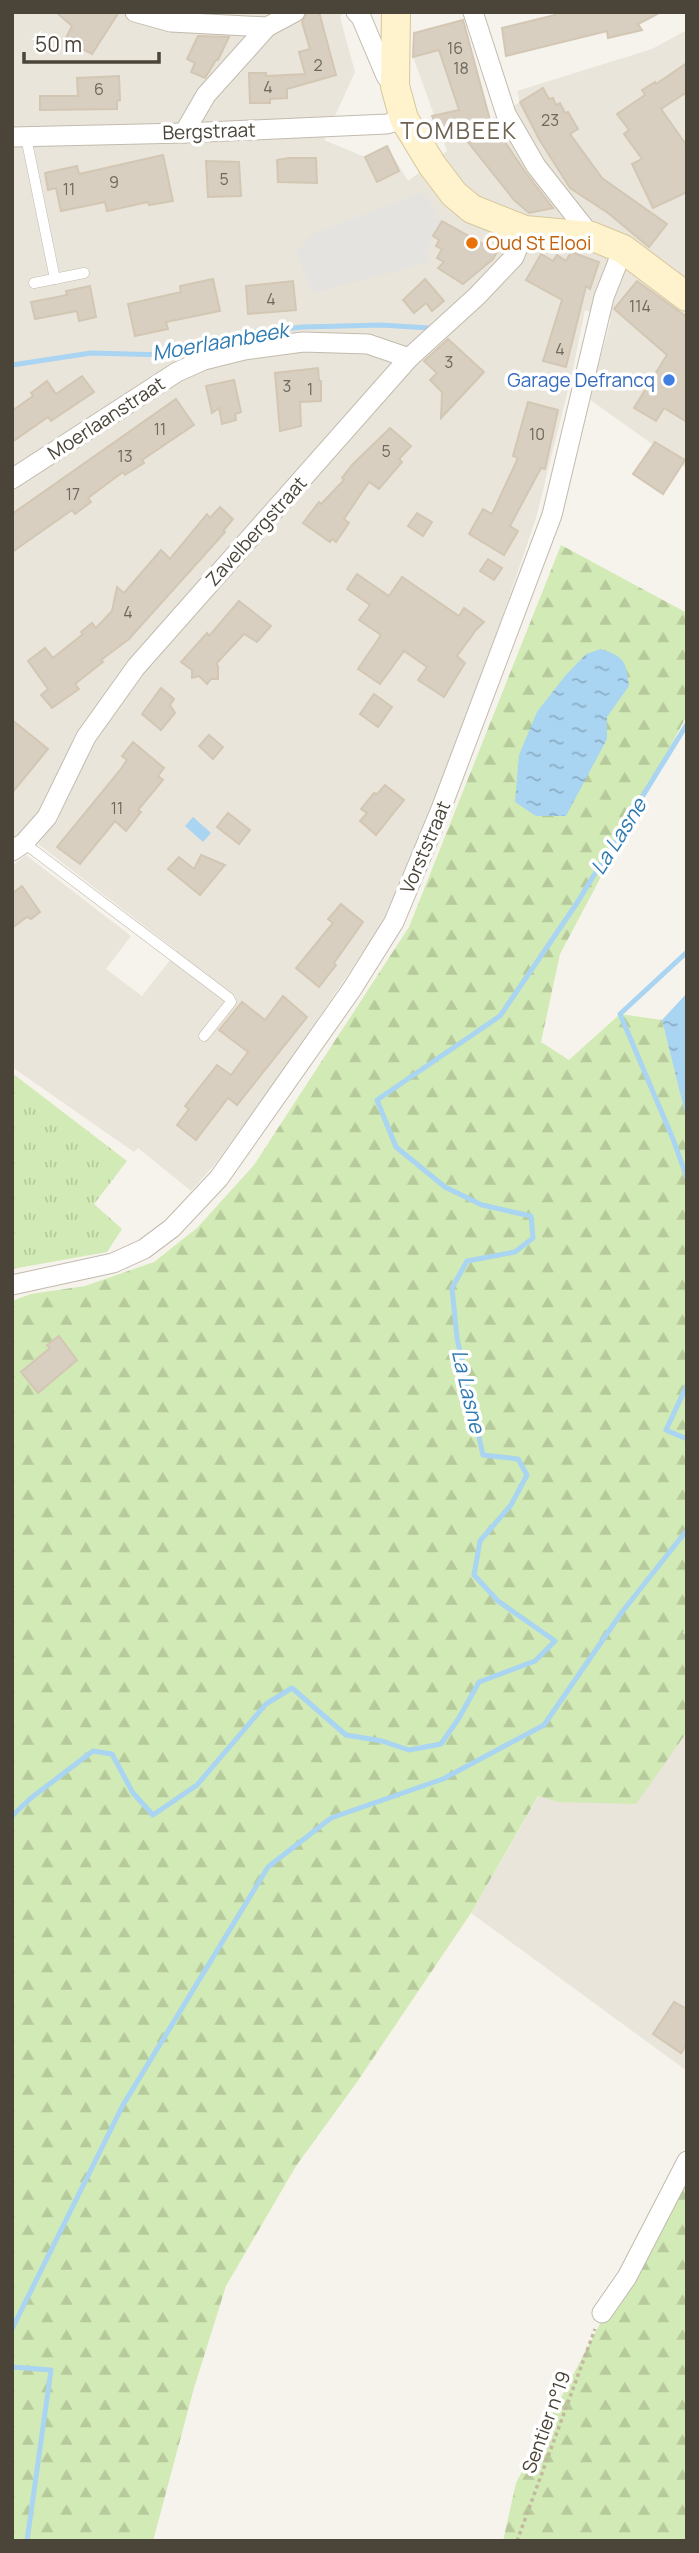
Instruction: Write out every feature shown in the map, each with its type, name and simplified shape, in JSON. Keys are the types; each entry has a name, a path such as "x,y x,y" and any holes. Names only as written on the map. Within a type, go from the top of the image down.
{"street":[{"path":"135,12 171,22 267,26"},
{"path":"184,133 206,95 267,26 295,12"},
{"path":"356,12 361,17 386,76 395,86"},
{"path":"396,12 395,86 404,119 432,165 454,194 472,209 525,230 591,236 623,249 687,297"},
{"path":"474,12 506,114 536,166 591,236"},
{"name":"Bergstraat","path":"19,137 387,124 404,119"},
{"name":"Zavelbergstraat","path":"18,847 47,817 86,737 136,667 409,358 477,296 514,257 525,230"},
{"name":"Vorststraat","path":"12,1285 113,1263 144,1248 172,1228 219,1178 380,946 394,922 442,809 552,515 604,297 623,249"},
{"name":"Moerlaanstraat","path":"12,479 177,372 204,360 244,350 303,342 368,344 409,358"},
{"path":"602,2313 627,2277 687,2161"}],"lane":[{"path":"19,137 55,279"},
{"path":"34,283 84,274"},
{"path":"18,847 229,998 231,1002 204,1036"}],"path":[{"name":"Sentier n°19","path":"517,2541 602,2313"}],"shaded area":[{"path":"12,12 343,12 340,17 355,72 324,140 365,157 387,146 408,181 447,151 413,57 414,33 464,20 490,120 520,102 517,91 652,49 685,31 687,34 687,469 589,399 611,319 585,310 536,518 447,781 386,918 276,1081 216,1163 191,1191 138,1148 134,1152 12,1067 12,866 26,855 131,936 106,969 142,996 177,951 38,844 59,817 48,802 12,844"},
{"path":"423,192 442,221 426,252 431,262 313,293 296,253 312,234"},
{"path":"687,1621 687,2071 471,1913 553,1771"}],"green space":[{"path":"561,545 687,613 687,715 560,954 541,1042 569,1060 620,1014 662,1020 687,1118 687,1627 683,1633 687,1636 687,1732 636,1804 558,1802 538,1796 471,1913 357,2082 296,2166 226,2286 194,2388 153,2541 12,2541 12,1301 31,1294 85,1286 154,1262 197,1228 254,1165 409,927"},
{"path":"12,1073 127,1161 94,1204 122,1229 107,1252 12,1269"},
{"path":"687,2159 687,2541 503,2541 516,2483"}],"water":[{"path":"601,649 620,658 627,671 629,686 607,717 607,739 566,816 536,816 515,802 519,755 537,712 586,654"},
{"path":"193,817 211,833 203,842 185,826"},
{"path":"687,993 687,1121 662,1020"}],"building":[{"path":"56,12 119,12 92,54 65,40 72,26"},
{"path":"307,12 319,12 336,75 287,89 287,98 270,99 270,103 250,103 249,73 266,73 266,76 305,74 299,52 310,49 302,22"},
{"path":"554,12 661,12 638,24 642,30 608,38 607,31 506,56 502,28 555,15"},
{"path":"463,20 490,120 553,208 529,213 514,200 455,126 439,130 432,116 459,110 439,50 413,57 414,33"},
{"path":"198,36 229,37 218,60 205,78 191,72 195,63 187,59"},
{"path":"687,63 687,92 661,109 687,146 687,192 653,208 632,164 642,159 624,134 629,130 617,114 645,95 642,90"},
{"path":"119,76 120,100 117,101 117,109 40,110 40,96 78,96 77,78"},
{"path":"543,88 549,99 553,98 556,105 560,103 565,113 568,112 578,129 570,134 602,178 667,224 649,247 608,213 570,188 539,139 520,102"},
{"path":"387,146 399,171 377,182 365,157"},
{"path":"163,155 173,201 149,205 148,202 107,211 105,202 61,211 56,188 48,190 45,173 77,166 79,174"},
{"path":"316,158 317,183 278,182 277,160"},
{"path":"206,161 239,162 241,196 208,197"},
{"path":"442,221 497,252 493,259 463,284 438,268 444,262 437,258 442,249 436,246 439,240 433,236"},
{"path":"571,252 599,262 590,289 586,286 566,367 543,361 562,300 526,280 541,254 553,261 557,255 566,261"},
{"path":"213,279 220,311 166,322 168,329 135,336 128,304 181,292 180,286"},
{"path":"425,279 444,301 432,311 426,303 414,313 403,300"},
{"path":"293,281 296,310 248,314 246,286"},
{"path":"637,281 687,317 687,422 664,408 656,421 634,408 667,355 614,309"},
{"path":"90,286 96,317 79,321 77,311 35,319 31,302 67,295 66,291"},
{"path":"448,339 484,372 441,418 442,392 430,380 437,373 424,361"},
{"path":"318,368 321,401 300,402 301,426 280,431 275,373"},
{"path":"82,376 94,392 51,421 48,417 12,442 12,411 33,396 31,393 47,381 56,394"},
{"path":"234,380 241,412 235,414 236,420 222,424 219,408 212,413 206,386"},
{"path":"176,399 194,425 142,460 144,463 125,475 123,472 88,498 91,502 75,514 72,510 12,552 12,514"},
{"path":"528,402 558,410 545,469 541,468 510,526 518,531 504,555 469,534 483,509 492,514 518,458 513,456"},
{"path":"390,428 411,446 399,459 402,462 379,489 369,482 344,519 349,523 336,542 332,539 330,542 303,523 319,502 321,504 344,480 342,478 352,465"},
{"path":"655,442 685,460 663,494 633,474"},
{"path":"220,507 233,519 223,531 225,532 129,639 75,684 79,689 52,708 41,695 48,689 28,661 45,648 53,658 83,634 81,632 92,623 96,628 112,611 117,587 124,593 161,550 170,559 207,514 210,518"},
{"path":"417,513 432,522 423,536 408,526"},
{"path":"488,559 502,568 494,580 480,571"},
{"path":"357,574 389,596 402,577 459,616 464,608 484,622 457,656 465,663 444,697 418,680 427,667 404,651 380,684 358,669 381,635 359,620 370,605 347,589"},
{"path":"239,601 271,626 257,642 244,634 216,664 218,679 211,679 207,684 199,676 192,678 192,670 181,662 207,633 209,636"},
{"path":"161,688 174,699 170,705 175,713 161,730 142,714"},
{"path":"374,694 392,707 378,727 360,714"},
{"path":"12,720 48,749 12,793"},
{"path":"209,735 223,747 213,759 199,746"},
{"path":"133,742 164,768 158,776 163,780 138,810 141,812 126,831 115,821 80,864 57,847 121,769 127,760 122,756"},
{"path":"385,785 404,800 376,835 360,821 367,813 361,809 374,793 377,794"},
{"path":"228,813 250,830 239,844 217,827"},
{"path":"201,855 225,865 200,895 168,869 179,857 194,869"},
{"path":"22,886 40,912 31,919 27,917 12,928 12,894"},
{"path":"341,904 363,922 319,987 296,968 333,923 328,919"},
{"path":"283,996 307,1017 237,1105 228,1098 196,1140 177,1125 189,1109 185,1106 217,1065 231,1075 248,1052 219,1030 242,1002 265,1020"},
{"path":"59,1336 77,1360 38,1393 21,1372 50,1348 47,1345"},
{"path":"674,2002 687,2009 687,2044 681,2053 653,2034"}],"waterway":[{"name":"Moerlaanbeek","path":"12,365 91,353 166,355 242,333 303,327 381,325 429,328"},
{"name":"La Lasne","path":"12,1816 31,1798 93,1751 112,1754 133,1793 153,1815 197,1785 266,1704 292,1688 346,1735 382,1741 409,1750 441,1744 479,1682 535,1661 555,1641 498,1601 474,1575 480,1541 511,1505 527,1475 518,1459 483,1455 457,1338 452,1288 467,1261 515,1252 533,1238 531,1216 482,1205 445,1187 396,1147 377,1100 500,1016 575,906 687,724"},
{"path":"687,952 620,1014 687,1178"},
{"path":"687,1385 666,1430 687,1439"},
{"path":"12,2329 123,2105 268,1867 331,1818 443,1779 544,1725 622,1612 687,1530"},
{"path":"12,2367 51,2370 27,2541"}],"place":[{"name":"Oud St Elooi","path":"472,243"},
{"name":"Garage Defrancq","path":"669,380"}],"district":[{"name":"TOMBEEK","path":"459,130"}]}
